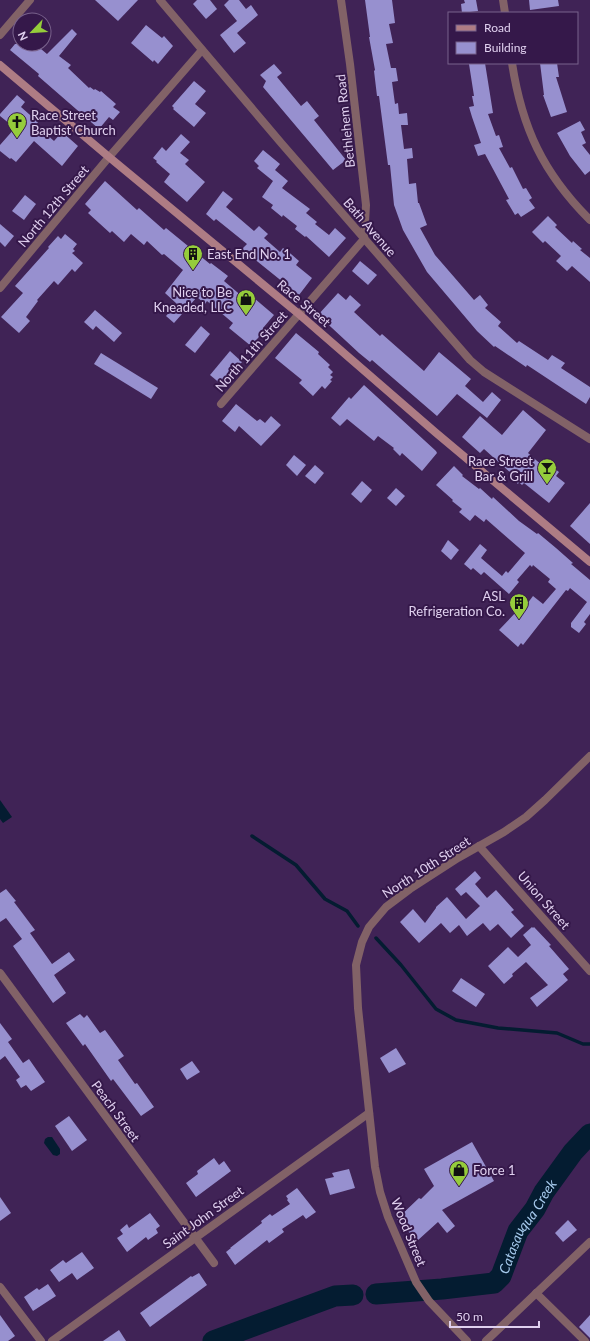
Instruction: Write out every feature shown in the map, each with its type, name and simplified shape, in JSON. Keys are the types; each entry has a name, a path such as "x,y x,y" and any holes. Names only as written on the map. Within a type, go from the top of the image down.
{"main road":[{"name":"Race Street","path":"0,65 300,315 435,432 590,562"}],"street":[{"path":"0,35 30,0"},
{"name":"Bath Avenue","path":"160,0 364,239 470,360 484,372 590,439"},
{"name":"Bethlehem Road","path":"341,0 366,205 364,239"},
{"path":"503,0 505,12"},
{"name":"North 12th Street","path":"0,288 109,157 202,50"},
{"path":"512,64 518,95 525,120 534,143 545,165 559,185 574,204 590,220"},
{"name":"North 11th Street","path":"221,404 300,315 364,239"},
{"name":"North 10th Street","path":"369,1113 358,1008 356,965 362,942 369,926 386,907 423,880 504,832 526,817 590,756"},
{"name":"Union Street","path":"479,846 590,971"},
{"name":"Peach Street","path":"0,973 214,1263"},
{"name":"Saint John Street","path":"52,1341 369,1113"},
{"name":"Wood Street","path":"369,1113 375,1166 380,1192 388,1216 416,1282 429,1301 467,1341"},
{"path":"486,1341 590,1242"},
{"path":"0,1287 41,1341"},
{"path":"536,1293 585,1341"}],"water":[{"path":"0,800 12,817 3,823 0,819"},
{"path":"52,1137 60,1149 60,1154 57,1156 53,1155 44,1143 45,1139"}],"building":[{"path":"95,0 138,0 118,21"},
{"path":"197,0 210,0 217,9 206,19 193,4"},
{"path":"229,0 239,0 246,9 251,5 258,15 237,33 246,43 234,53 220,35 237,21 224,5"},
{"path":"365,0 392,0 395,23 389,24 393,43 386,44 391,68 396,68 398,81 392,82 395,104 398,103 399,114 407,113 408,125 401,125 404,149 412,148 413,158 407,159 409,184 416,183 418,203 427,225 420,228 435,255 474,300 480,295 488,305 485,308 501,322 498,326 517,343 519,341 548,360 552,355 565,363 561,368 590,387 590,397 586,404 527,365 526,367 495,346 494,347 477,331 427,272 403,230 394,205 390,165 388,165 379,96 377,96 375,70 369,37"},
{"path":"464,0 476,0 478,11 462,12 461,4 465,3"},
{"path":"529,0 558,0 559,6 530,10"},
{"path":"146,25 162,38 164,36 173,46 158,64 154,60 153,62 131,43"},
{"path":"72,29 77,34 59,56 71,65 68,68 89,88 90,87 100,92 101,91 116,104 113,107 120,112 113,120 109,117 99,129 38,76 39,74 12,52 45,52 47,54 52,52 52,49"},
{"path":"274,64 282,73 277,77 301,106 307,101 319,116 314,120 346,160 333,170 263,87 266,81 260,75"},
{"path":"469,64 485,64 493,113 488,114 496,136 499,135 503,147 499,148 510,168 512,167 523,189 526,188 532,198 529,200 535,208 521,217 518,213 515,215 506,200 509,199 485,154 478,156 474,145 481,143 469,107 474,106 472,96 474,96"},
{"path":"540,64 557,64 559,77 556,77 567,112 551,117 544,95"},
{"path":"194,81 206,91 195,104 206,113 194,127 173,109 174,108 172,106"},
{"path":"17,95 25,102 21,107 38,122 36,125 54,141 62,132 78,146 62,166 34,141 16,162 0,151 0,145 15,128 0,116 0,114"},
{"path":"580,121 585,130 581,132 586,143 582,145 590,155 590,171 585,175 570,156 557,133"},
{"path":"181,134 190,142 180,153 189,160 185,164 205,182 187,202 164,182 170,174 153,158 162,147 166,151"},
{"path":"263,150 280,164 275,170 288,181 282,188 310,209 306,213 317,222 315,224 329,235 335,228 346,238 329,257 306,236 305,237 295,229 297,226 271,208 273,205 262,197 273,181 257,168 259,166 254,161"},
{"path":"105,181 137,210 139,208 164,230 166,228 210,264 211,263 228,276 224,281 250,303 254,298 274,315 263,328 265,330 251,346 229,328 233,323 207,301 205,304 197,297 174,323 166,316 177,304 165,293 183,270 164,254 162,255 147,241 144,245 131,234 124,242 112,231 110,233 88,213 91,210 85,204"},
{"path":"223,191 233,199 226,207 254,231 259,226 268,234 264,238 280,252 283,248 291,254 299,261 296,265 312,278 299,295 242,249 247,244 216,219 214,221 206,214"},
{"path":"25,195 36,204 24,220 12,211"},
{"path":"548,216 557,225 555,227 572,243 573,241 582,249 580,250 590,258 590,282 572,266 567,271 556,261 561,256 545,241 543,243 532,232"},
{"path":"0,224 14,236 5,247 0,242"},
{"path":"65,234 77,244 73,249 75,251 72,253 83,263 75,272 72,269 58,285 54,281 37,300 38,301 26,317 30,321 19,333 1,317 23,293 15,286 58,236 61,239"},
{"path":"360,261 377,275 368,285 352,271"},
{"path":"338,293 346,300 350,295 361,305 354,312 380,336 382,334 424,371 439,352 471,379 465,386 483,402 492,392 501,400 487,418 457,394 437,416 372,360 370,362 359,353 318,315"},
{"path":"95,310 122,333 114,342 96,326 93,330 84,322"},
{"path":"201,326 210,334 195,353 185,345"},
{"path":"296,333 319,352 318,354 330,365 328,367 333,372 330,375 333,377 330,380 332,381 325,389 322,386 313,396 299,383 302,380 275,358"},
{"path":"230,351 242,362 222,385 210,375"},
{"path":"101,353 158,388 151,399 94,364"},
{"path":"364,385 436,451 437,453 422,471 402,453 400,456 393,449 394,448 378,436 374,441 347,419 340,426 331,418 349,397 351,399"},
{"path":"236,404 257,421 260,419 265,423 271,416 281,425 261,446 239,426 235,432 222,421"},
{"path":"523,410 546,430 528,453 544,467 547,463 559,472 556,476 565,483 549,503 524,483 522,485 519,482 518,484 511,477 512,474 484,449 480,453 462,437 480,416 502,435"},
{"path":"294,455 306,465 297,476 286,465"},
{"path":"315,465 324,473 315,484 305,476"},
{"path":"454,466 463,475 462,476 479,489 480,488 492,499 493,497 519,521 537,534 538,533 556,548 573,563 571,564 590,580 590,614 584,622 586,624 579,633 571,627 571,623 587,602 570,588 568,591 566,590 523,645 521,643 518,647 499,630 518,610 521,612 533,596 543,604 556,589 548,582 550,579 533,565 532,567 530,565 517,580 519,582 509,594 484,572 481,575 473,568 471,570 464,564 480,544 487,550 481,558 502,576 506,571 508,573 525,553 486,519 484,522 475,515 470,521 459,512 462,509 436,485"},
{"path":"362,481 372,490 361,503 351,494"},
{"path":"396,488 405,496 396,506 387,498"},
{"path":"590,503 590,544 570,526"},
{"path":"448,540 459,550 451,560 441,551"},
{"path":"475,871 481,878 475,884 487,898 496,890 514,910 511,912 524,926 511,938 498,924 490,931 483,923 467,936 459,925 450,933 441,923 419,943 400,922 413,909 425,923 436,907 447,897 466,919 480,906 466,892 461,896 455,889"},
{"path":"6,889 16,901 14,902 35,930 30,933 52,964 69,952 75,960 54,975 66,993 53,1003 13,946 22,939 6,918 0,922 0,893"},
{"path":"534,927 551,945 549,946 569,969 563,974 568,980 537,1007 530,998 548,985 526,962 512,974 513,976 504,984 488,966 508,947 518,957 531,945 523,935"},
{"path":"461,978 485,994 476,1007 452,991"},
{"path":"80,1014 84,1018 87,1015 100,1033 105,1030 124,1056 118,1060 154,1107 141,1116 113,1079 111,1081 85,1044 83,1046 66,1023"},
{"path":"0,1023 12,1039 8,1042 23,1063 29,1059 45,1082 31,1091 26,1085 21,1088 16,1080 20,1077 5,1056 0,1060"},
{"path":"396,1048 406,1064 389,1073 380,1058"},
{"path":"192,1061 200,1072 187,1080 180,1069"},
{"path":"69,1116 87,1140 72,1151 55,1126"},
{"name":"Force 1","path":"472,1142 494,1181 442,1210 455,1226 447,1233 438,1222 417,1241 397,1219 434,1186 424,1169"},
{"path":"214,1158 219,1165 224,1161 231,1171 196,1197 186,1183 198,1174 197,1171"},
{"path":"349,1169 355,1188 330,1195 325,1179 334,1177 332,1173"},
{"path":"297,1188 316,1212 306,1219 303,1215 282,1229 284,1232 269,1243 267,1240 235,1265 226,1252 262,1223 261,1221 270,1214 272,1216 290,1204 286,1196"},
{"path":"0,1197 11,1213 0,1221"},
{"path":"150,1213 160,1226 156,1229 158,1233 148,1240 146,1237 127,1252 117,1238 123,1234 120,1230 127,1224 129,1228"},
{"path":"568,1220 577,1230 563,1242 555,1233"},
{"path":"82,1252 94,1268 77,1280 72,1273 59,1282 50,1270 63,1260 66,1263"},
{"path":"199,1273 207,1285 150,1327 140,1313 191,1276 192,1277"},
{"path":"48,1284 56,1296 33,1311 24,1297 37,1288 39,1290"},
{"path":"0,1315 15,1336 8,1341 0,1341"},
{"path":"590,1315 590,1338 579,1327"},
{"path":"119,1330 126,1341 103,1341"}],"waterway":[{"path":"252,836 296,865 325,899 347,911 358,926"},
{"path":"376,938 401,965 436,1009 456,1020 498,1028 557,1033 583,1044 590,1044"},
{"name":"Catasauqua Creek","path":"376,1294 494,1283 501,1276 518,1231 535,1209 544,1192 573,1152 590,1134"},
{"name":"Catasauqua Creek","path":"213,1341 335,1296 353,1295"}],"place":[{"name":"Race Street Baptist Church","path":"17,139"},
{"name":"East End No. 1","path":"193,271"},
{"name":"Nice to Be Kneaded, LLC","path":"246,316"},
{"name":"Race Street Bar & Grill","path":"547,485"},
{"name":"ASL Refrigeration Co.","path":"519,620"},
{"name":"Force 1","path":"459,1187"}]}
